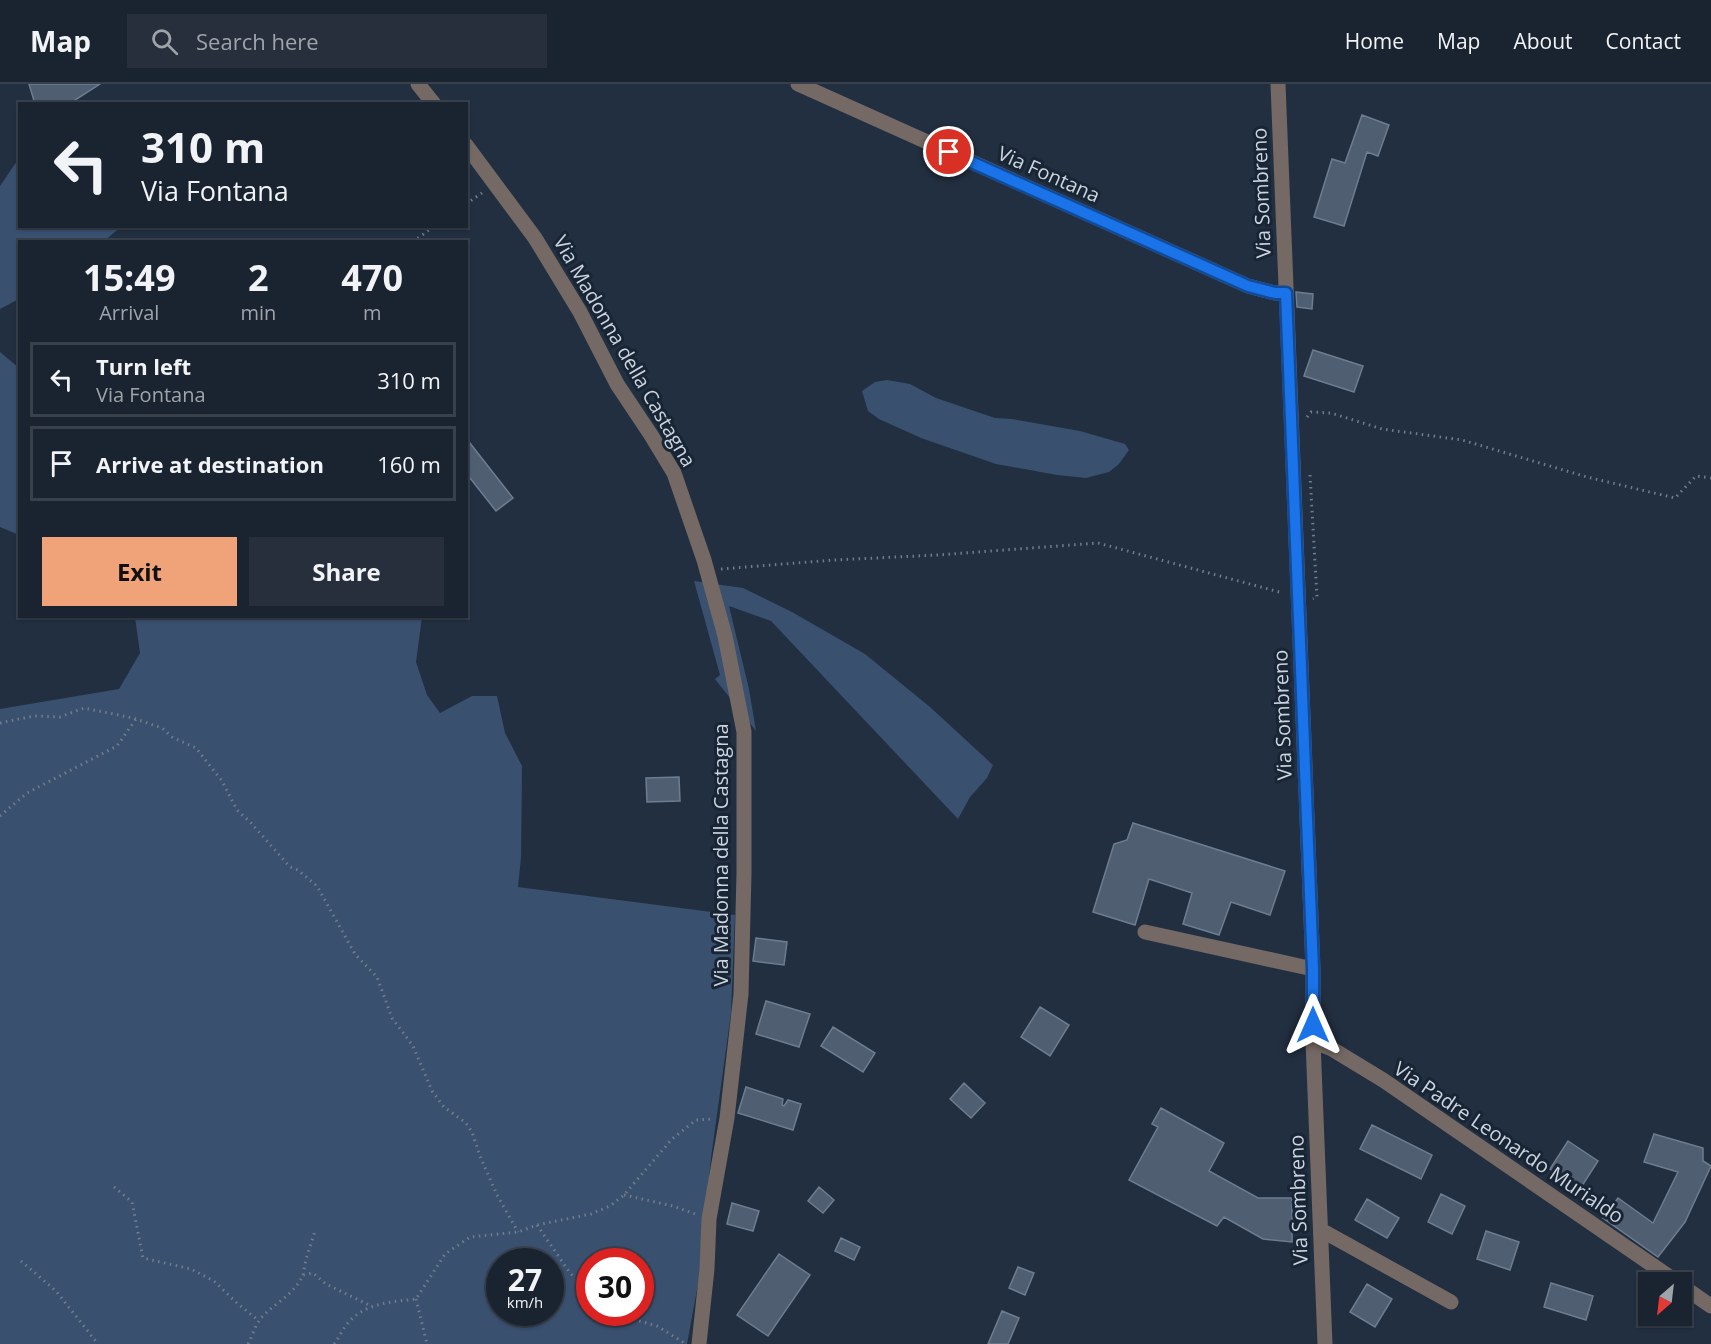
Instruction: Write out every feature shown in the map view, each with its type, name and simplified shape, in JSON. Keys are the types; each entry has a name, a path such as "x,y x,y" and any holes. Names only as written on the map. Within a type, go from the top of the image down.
{"street":[{"path":"418,84 432,102"},
{"name":"Via Fontana","path":"798,84 1248,286 1275,293 1286,293"},
{"name":"Via Sombreno","path":"1278,84 1313,969 1313,1041 1325,1344"},
{"name":"Via Madonna della Castagna","path":"468,148 535,238 580,312 617,384 674,473 708,575 725,636 744,732 741,994 728,1118 709,1219 707,1269 699,1344"},
{"path":"1145,932 1313,969"},
{"name":"Via Padre Leonardo Murialdo","path":"1313,1041 1332,1049 1383,1080 1662,1272"},
{"path":"1321,1230 1451,1302"},
{"path":"1692,1293 1711,1306"}],"path":[{"path":"416,240 431,228"},
{"path":"1307,417 1311,412 1331,413 1382,429 1462,440 1587,477 1675,498 1696,476 1711,478"},
{"path":"708,575 717,569 1098,543 1298,598 1316,599 1310,474"},
{"path":"0,723 34,716 60,717 84,708 136,719 162,728 172,737 196,748 222,781 237,810 290,867 298,870 316,886 355,954 377,977 392,1018 413,1046 432,1090 444,1107 466,1123 472,1132 497,1195 518,1232"},
{"path":"0,816 35,789 117,746 136,719"},
{"path":"427,1344 416,1299 445,1254 470,1238 518,1232 537,1225 591,1214 610,1206 624,1195 672,1139 696,1120 728,1118"},
{"path":"114,1187 132,1202 143,1258 191,1269 214,1281 259,1321"},
{"path":"624,1195 673,1206 709,1219"},
{"path":"537,1225 576,1279"},
{"path":"248,1344 259,1321 282,1302 300,1282 315,1231"},
{"path":"21,1261 56,1291 98,1344"},
{"path":"303,1275 313,1273 326,1284 371,1306"},
{"path":"334,1344 346,1325 357,1314 371,1306 416,1299"},
{"path":"654,1325 684,1344 688,1344"}],"shaded area":[{"path":"18,161 18,228 120,228 105,240 18,240 18,300 0,309 0,186"},
{"path":"0,352 18,367 18,535 0,527"},
{"path":"887,380 910,384 936,398 995,418 1080,431 1125,444 1129,450 1119,464 1109,472 1086,478 996,464 921,438 879,419 868,411 862,391 875,382"},
{"path":"694,581 743,588 792,612 865,654 930,707 993,765 987,778 970,797 958,819 771,621 729,606 749,689 756,731 715,679 720,675"},
{"path":"135,618 422,618 416,662 427,695 440,713 472,696 497,696 505,733 522,766 521,857 518,887 735,915 731,1013 711,1158 699,1279 687,1344 0,1344 0,709 119,689 140,653"}],"building":[{"path":"29,84 100,84 72,102 34,102"},
{"path":"1362,115 1389,125 1378,156 1367,152 1344,226 1314,217 1332,159 1345,163"},
{"path":"1296,292 1313,294 1312,309 1297,307"},
{"path":"1313,350 1363,366 1354,392 1304,376"},
{"path":"468,441 513,498 496,511 468,476"},
{"path":"679,777 680,801 647,802 646,778"},
{"path":"1133,823 1285,871 1270,915 1231,902 1219,935 1183,924 1192,893 1149,879 1135,925 1093,912 1114,844 1127,840"},
{"path":"756,938 787,942 784,965 753,961"},
{"path":"766,1001 810,1014 799,1047 756,1034"},
{"path":"1040,1007 1069,1025 1050,1056 1021,1037"},
{"path":"833,1027 875,1053 863,1072 821,1046"},
{"path":"964,1083 985,1103 971,1118 950,1099"},
{"path":"746,1087 783,1099 782,1105 784,1106 788,1100 801,1104 793,1130 738,1113"},
{"path":"1161,1108 1224,1143 1209,1171 1258,1198 1292,1198 1292,1242 1263,1239 1224,1217 1217,1226 1129,1180 1158,1127 1152,1124"},
{"path":"1372,1125 1432,1155 1421,1179 1360,1149"},
{"path":"1654,1134 1703,1148 1703,1161 1711,1166 1685,1222 1658,1257 1603,1218 1618,1198 1653,1223 1678,1172 1644,1162"},
{"path":"1568,1141 1598,1161 1580,1189 1550,1169"},
{"path":"819,1187 834,1200 823,1213 808,1201"},
{"path":"1441,1194 1465,1206 1452,1234 1428,1222"},
{"path":"1367,1199 1399,1218 1387,1238 1355,1220"},
{"path":"732,1203 759,1211 753,1231 727,1224"},
{"path":"1486,1231 1519,1242 1510,1270 1477,1259"},
{"path":"841,1238 860,1247 854,1260 835,1251"},
{"path":"779,1254 810,1275 768,1336 737,1315"},
{"path":"1018,1267 1034,1273 1025,1295 1009,1288"},
{"path":"1551,1283 1593,1296 1586,1320 1544,1307"},
{"path":"1367,1284 1392,1299 1375,1327 1350,1312"},
{"path":"1002,1311 1019,1318 1008,1344 988,1344"}],"route":[{"path":"949,152 1248,286 1275,293 1286,293 1306,778 1313,1025"}]}
